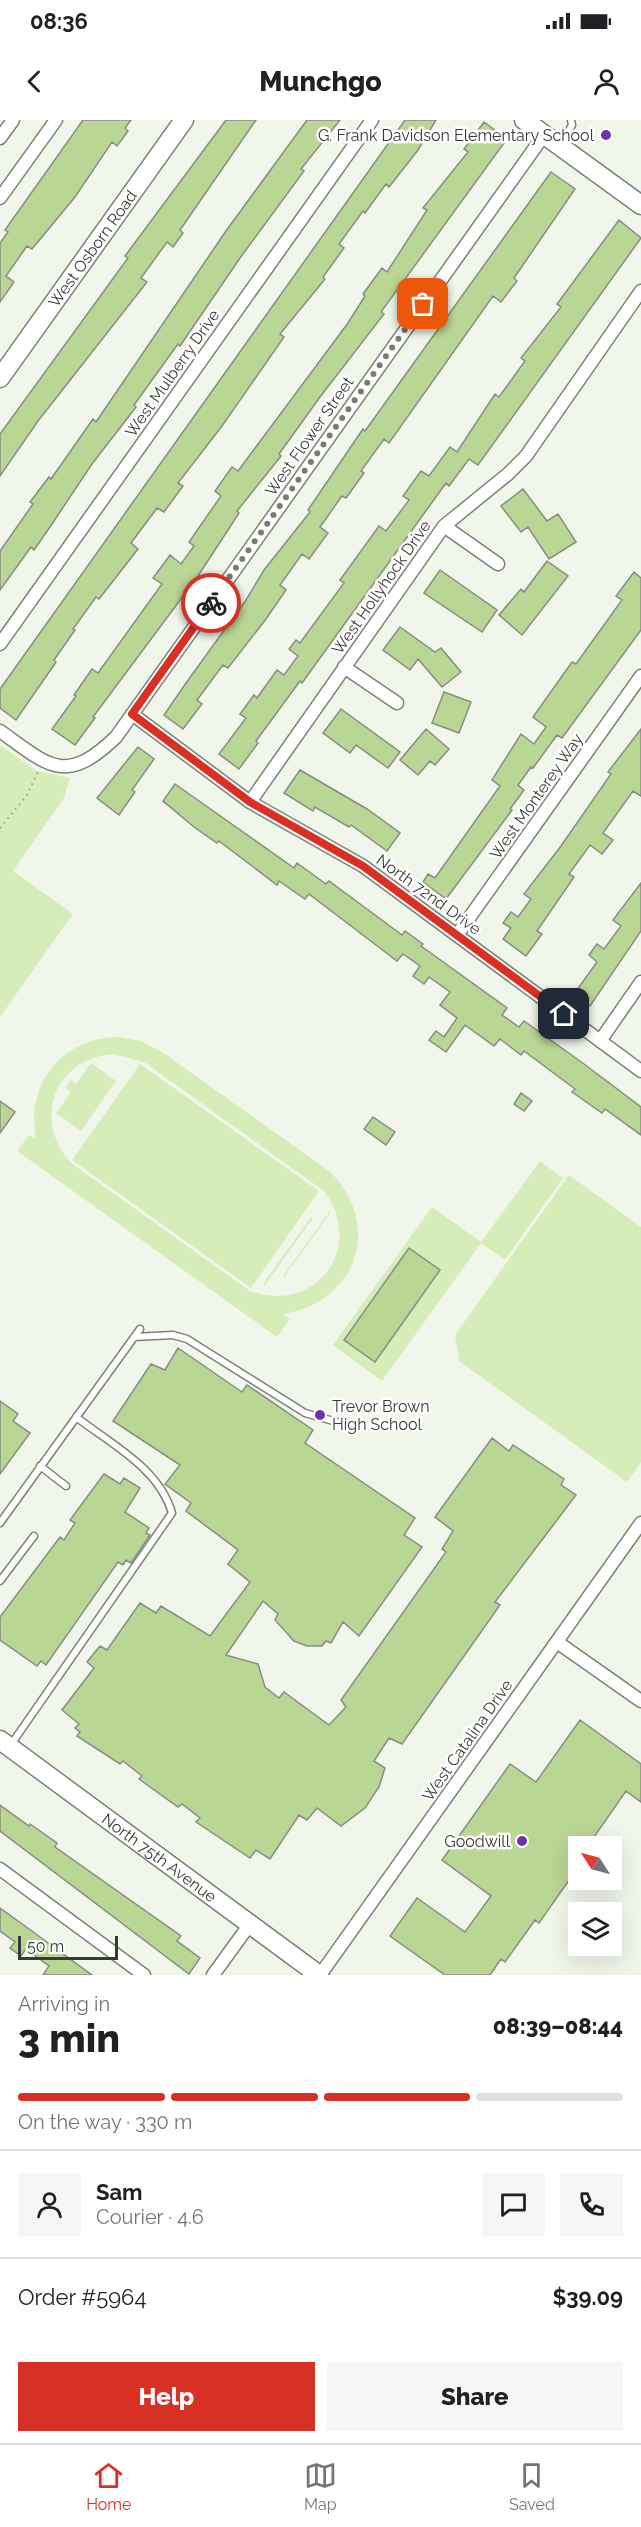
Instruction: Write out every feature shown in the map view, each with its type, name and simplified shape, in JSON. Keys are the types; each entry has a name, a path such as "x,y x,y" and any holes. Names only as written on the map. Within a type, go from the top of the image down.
{"street":[{"path":"0,138 13,120"},
{"path":"0,198 56,120"},
{"name":"West Osborn Road","path":"0,378 184,120"},
{"name":"West Mulberry Drive","path":"0,644 372,120"},
{"path":"524,120 641,205"},
{"name":"West Flower Street","path":"0,731 47,765 73,766 99,754 116,737 544,135"},
{"name":"West Hollyhock Drive","path":"250,802 444,526 526,456 641,291"},
{"path":"444,526 498,564"},
{"path":"344,667 397,703"},
{"name":"West Monterey Way","path":"457,935 641,676"},
{"name":"North 72nd Drive","path":"132,714 250,802 363,866 641,1071"},
{"path":"600,1041 641,982"},
{"name":"West Catalina Drive","path":"320,1975 641,1523"},
{"path":"557,1642 641,1701"},
{"name":"North 75th Avenue","path":"5,1743 320,1975"},
{"path":"0,1869 144,1975"},
{"path":"213,1975 250,1924"}],"lane":[{"path":"560,147 572,124 571,120"},
{"path":"0,1522 140,1329"},
{"path":"134,1337 173,1335 187,1339 305,1413 337,1422"},
{"path":"5,1743 172,1513 168,1498 147,1472 76,1418"},
{"path":"40,1466 66,1486"},
{"path":"1,1579 34,1536"}],"path":[{"path":"0,828 27,795 38,772"}],"green space":[{"path":"0,745 37,771 70,778 64,798 13,871 73,914 0,1017"},
{"path":"118,1037 141,1041 162,1052 329,1171 346,1192 355,1214 358,1236 354,1258 345,1278 329,1294 308,1307 283,1314 290,1319 277,1337 17,1151 29,1135 36,1138 34,1118 37,1099 52,1067 80,1045 98,1039","holes":["113,1054 144,1062 324,1191 336,1212 339,1234 336,1254 328,1271 313,1285 295,1293 274,1296 250,1291 71,1163 59,1146 53,1129 52,1111 55,1094 63,1079 76,1067 93,1058"]},
{"path":"91,1063 116,1081 81,1131 56,1113 71,1092 65,1088 71,1080 76,1084"},
{"path":"140,1064 319,1191 251,1288 72,1160"},
{"path":"540,1161 563,1178 505,1260 481,1243 382,1381 333,1345 432,1207 481,1242"},
{"path":"569,1175 641,1227 641,1462 627,1482 459,1361 455,1335"},
{"path":"331,1212 284,1277 283,1276"},
{"path":"311,1217 313,1218 265,1285 263,1284"}],"building":[{"path":"83,120 131,120 125,128 128,131 117,146 112,142 75,197 32,249 27,246 6,276 14,282 0,302 0,243 8,232 5,230"},
{"path":"226,120 256,120 180,230 183,233 173,247 167,242 141,278 147,282 38,421 0,476 0,434 128,258 125,256"},
{"path":"307,120 340,120 301,169 304,171 240,258 180,346 178,344 134,405 136,407 92,464 34,550 31,547 0,590 0,551 33,504 30,502 49,477 51,479 93,419 96,422 226,231"},
{"path":"405,120 436,120 418,150 389,187 386,184 365,213 363,211 339,244 344,248 323,277 325,279 280,334 284,337 222,426 178,483 183,486 164,512 157,508 131,543 138,549 99,599 96,597 73,629 75,630 54,660 56,662 16,720 0,708 0,689"},
{"path":"484,122 507,139 381,312 384,314 279,454 281,456 237,511 239,513 198,576 93,717 95,718 75,745 52,729 76,696 74,695 92,669 98,673 162,584 153,578 170,555 181,564 194,546 189,542 221,496 215,491 232,467 238,471 348,323 365,296 363,294 382,268 387,272 427,210 423,208 468,152 464,149"},
{"path":"551,172 575,189 514,278 517,281 501,302 493,296 389,443 384,439 361,471 364,473 346,498 342,496 320,527 328,533 309,559 302,554 280,585 286,590 228,668 223,665 197,700 202,704 183,729 164,715 246,600 264,570 310,512 308,510 363,429 365,431"},
{"path":"619,220 641,238 478,465 469,459 449,486 446,483 302,683 300,681 256,741 258,743 239,769 219,754 246,718 240,714 254,695 257,698 277,670 284,675 298,656 289,649 296,640 300,643 344,583 340,580 379,526 386,531 409,500 403,496 421,471 429,476 450,447 457,452 495,394 499,397 525,361 521,358 561,307 557,304"},
{"path":"523,489 547,521 558,514 576,542 549,559 528,527 521,532 501,506"},
{"path":"547,561 568,576 522,635 499,615 521,589 524,592"},
{"path":"440,570 497,610 482,632 424,593"},
{"path":"634,572 641,578 641,630 562,738 557,735 533,768 531,767 518,785 524,790 510,809 512,810 446,899 423,882 428,874 435,878 500,786 492,780 521,734 534,744 546,727 533,717 572,662 576,664 622,600 616,596"},
{"path":"400,627 435,652 441,648 461,672 442,687 418,659 410,670 383,650"},
{"path":"444,692 471,702 459,733 432,723"},
{"path":"341,709 400,752 388,768 356,745 350,753 323,733"},
{"path":"426,729 449,749 435,765 430,761 418,775 400,760"},
{"path":"641,729 641,796 633,791 603,833 613,840 602,854 590,845 569,874 574,877 537,931 542,934 526,956 503,939 511,928 503,923 511,912 518,917 531,899 524,894 561,846 611,774 608,772"},
{"path":"138,747 154,759 132,790 135,792 119,815 97,798"},
{"path":"300,770 367,809 400,833 387,851 351,825 349,827 315,807 313,811 284,793"},
{"path":"175,784 294,868 297,863 326,884 329,881 402,935 405,931 423,944 421,946 507,1008 502,1015 519,1027 524,1021 584,1064 641,1107 641,1135 605,1109 602,1113 572,1092 575,1089 524,1051 521,1055 500,1039 494,1046 465,1025 446,1052 429,1040 436,1031 444,1037 457,1018 440,1005 450,992 429,977 424,984 413,976 420,966 403,954 397,961 309,894 305,899 279,881 277,885 219,841 217,843 194,827 163,801"},
{"path":"641,883 641,931 590,1006 574,994 597,962 589,955 597,944 604,949 621,926 613,920"},
{"path":"521,1093 532,1101 524,1111 514,1104"},
{"path":"0,1101 15,1112 0,1133"},
{"path":"373,1117 395,1132 386,1145 364,1129"},
{"path":"409,1248 440,1270 375,1362 344,1340"},
{"path":"178,1348 242,1392 247,1385 313,1430 305,1443 415,1518 404,1535 422,1547 359,1636 343,1622 331,1643 326,1641 322,1646 307,1646 294,1641 275,1620 278,1614 263,1601 226,1655 258,1664 265,1687 279,1698 284,1692 329,1725 346,1707 341,1700 446,1552 442,1549 453,1531 435,1517 492,1438 509,1451 513,1445 564,1479 561,1485 576,1495 495,1602 500,1605 402,1744 389,1738 374,1761 385,1768 379,1787 365,1808 341,1826 317,1808 307,1820 299,1815 270,1859 256,1850 250,1858 196,1822 200,1818 182,1804 178,1807 139,1779 142,1776 123,1761 120,1764 77,1736 80,1732 75,1728 79,1724 62,1710 94,1668 87,1662 100,1646 107,1650 140,1603 156,1613 161,1606 210,1636 250,1582 228,1564 238,1550 186,1511 191,1503 165,1484 180,1465 113,1421 151,1364 165,1370"},
{"path":"0,1401 18,1414 13,1421 30,1433 0,1474"},
{"path":"104,1474 120,1484 124,1478 140,1488 125,1512 149,1528 146,1533 150,1535 131,1563 126,1560 123,1565 118,1562 46,1665 41,1661 37,1666 0,1640 0,1617 60,1537 64,1540 75,1523 70,1520"},
{"path":"580,1720 641,1764 641,1802 626,1791 595,1836 568,1836 568,1882 539,1923 535,1920 505,1962 501,1959 490,1975 445,1975 390,1936 417,1898 465,1932 491,1896 442,1860 510,1764 536,1782"},
{"path":"0,1805 57,1843 55,1847 181,1936 177,1941 200,1958 189,1974 0,1831"},
{"path":"0,1908 92,1975 43,1975 49,1966 26,1949 21,1956 10,1948 15,1942 0,1931"}],"way so far":[{"path":"211,603 423,304"}],"place":[{"name":"G. Frank Davidson Elementary School","path":"606,135"},
{"name":"Trevor Brown High School","path":"320,1415"},
{"name":"Goodwill","path":"522,1841"}],"route":[{"path":"211,603 132,714 250,802 363,866 564,1014"}]}
